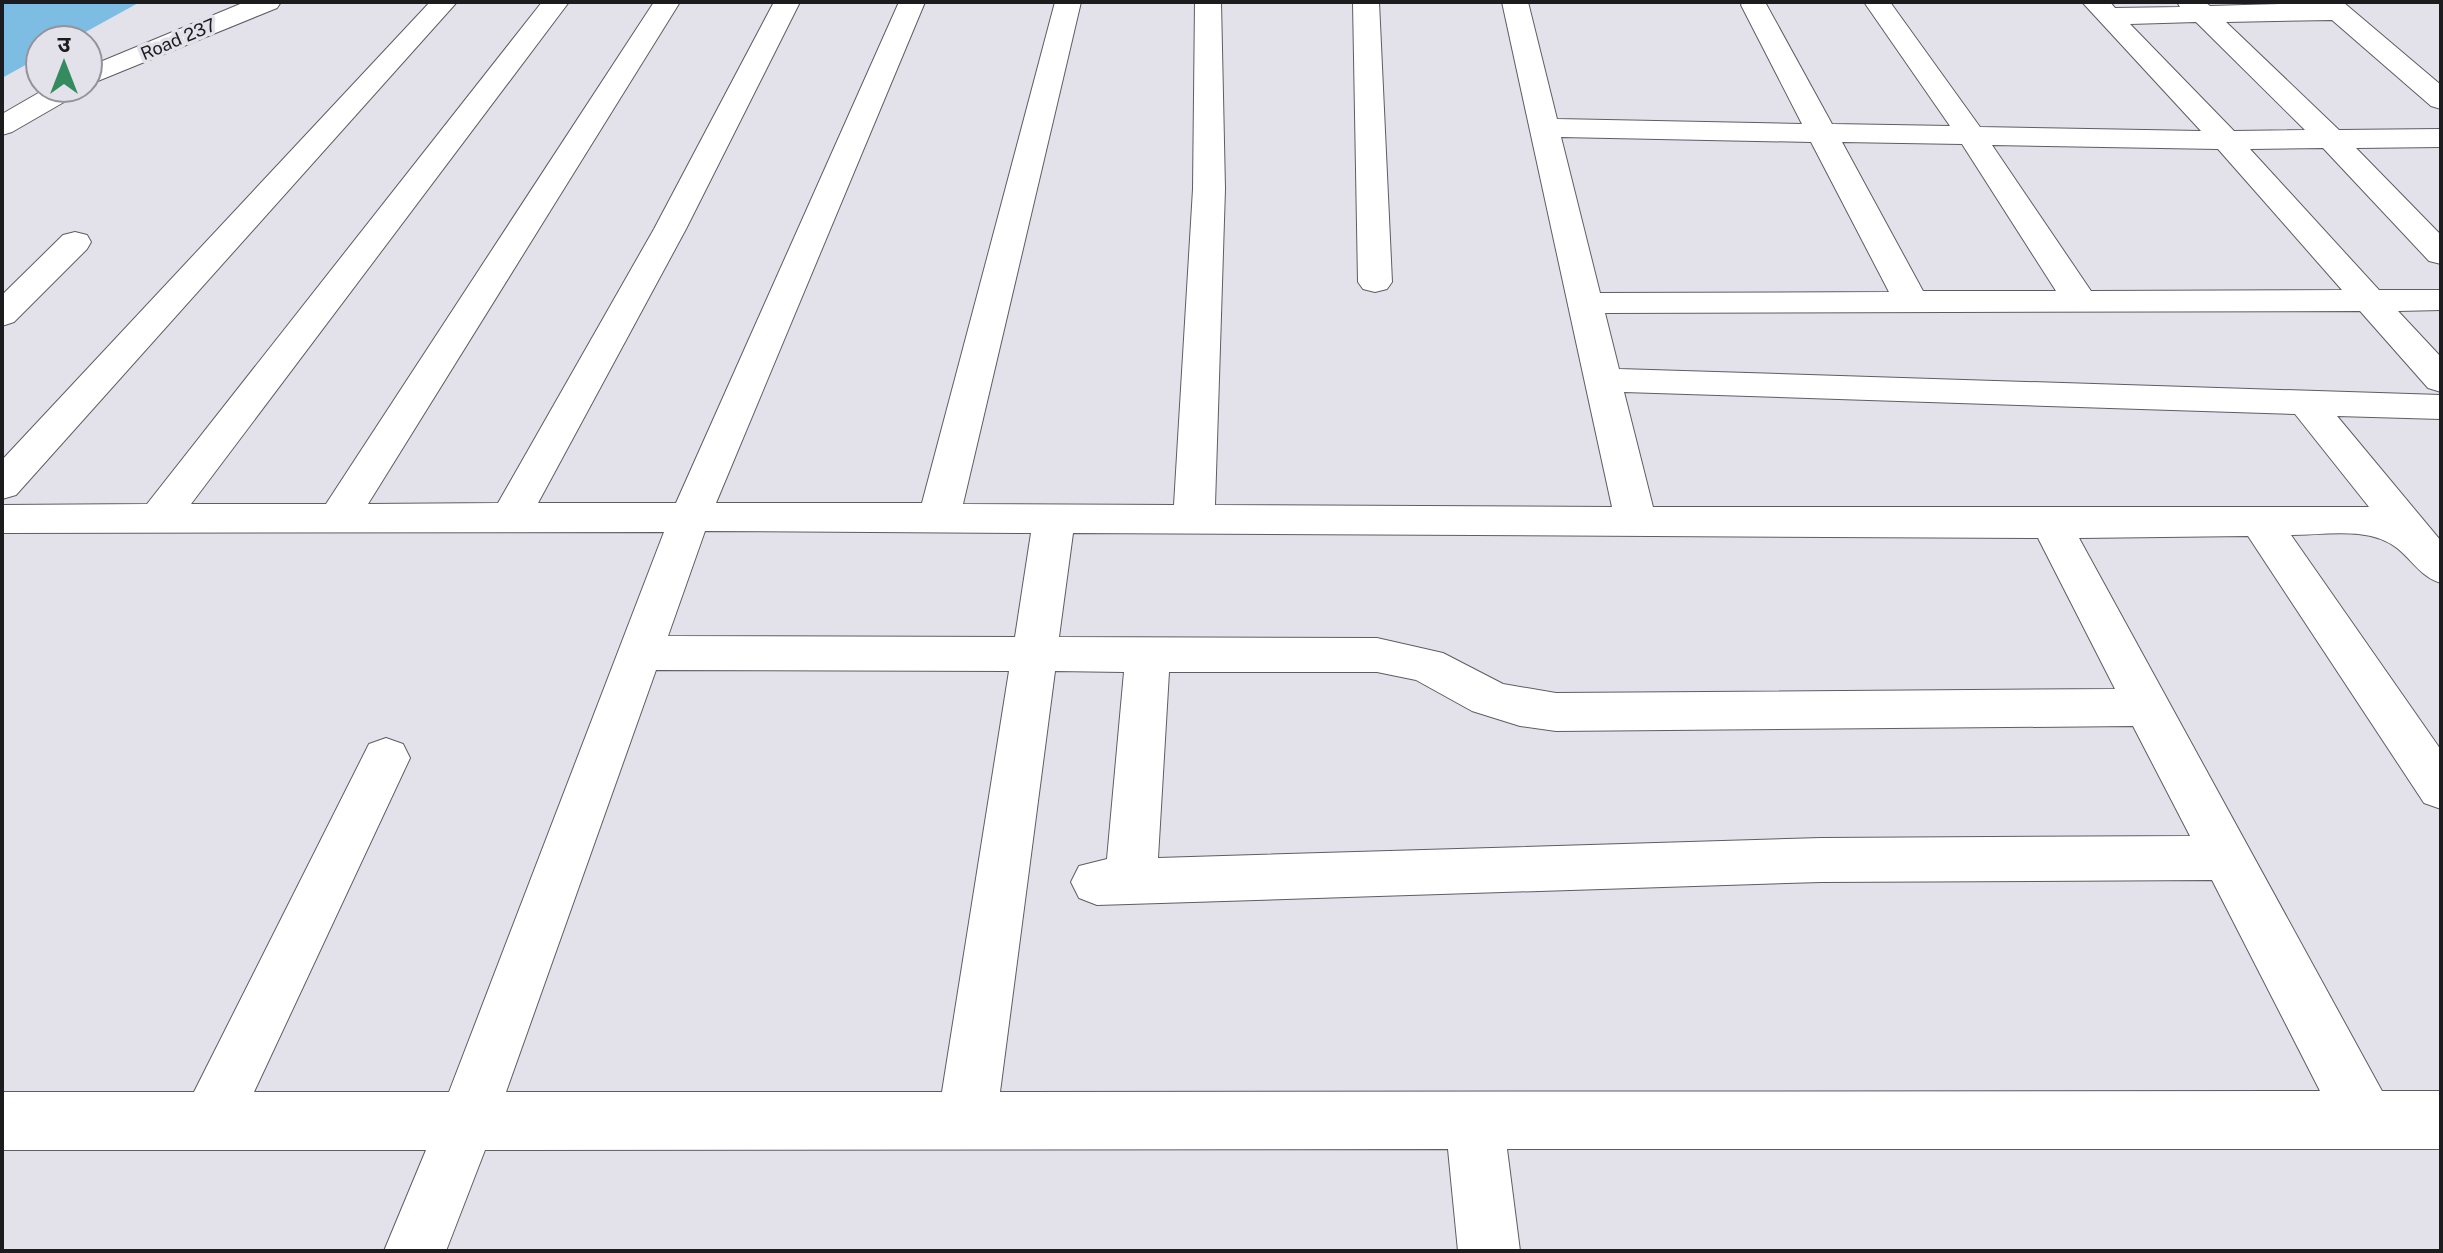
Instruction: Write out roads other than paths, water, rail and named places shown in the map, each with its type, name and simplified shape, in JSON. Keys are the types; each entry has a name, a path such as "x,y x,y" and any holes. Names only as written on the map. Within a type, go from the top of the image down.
{"street":[{"name":"Road 237","path":"104,70 268,2"},
{"path":"2,485 444,2"},
{"path":"158,519 556,2"},
{"path":"338,518 667,2"},
{"path":"510,518 670,229 787,2"},
{"path":"415,1251 467,1120 690,517 912,2"},
{"path":"939,518 1068,2"},
{"path":"1194,520 1209,189 1208,2"},
{"path":"1366,2 1375,282"},
{"path":"1515,2 1636,522"},
{"path":"1877,2 1970,134 2079,299"},
{"path":"1754,5 1911,301"},
{"path":"2102,9 2333,7 2441,100"},
{"path":"2196,8 2333,141 2441,254"},
{"path":"2102,9 2226,140 2441,380"},
{"path":"2,126 40,104"},
{"path":"1544,128 2226,140 2441,138"},
{"path":"2,315 75,242"},
{"path":"1585,303 2441,300"},
{"path":"1603,380 2441,407"},
{"path":"2306,403 2429,553"},
{"path":"2,519 690,517 2051,524 2375,522 2398,526 2429,553"},
{"path":"967,1120 1054,519"},
{"path":"2261,523 2441,789"},
{"path":"2051,524 2366,1120"},
{"path":"640,653 1377,655 1427,665 1488,698 1520,708 1556,712 2147,707"},
{"path":"1148,655 1114,881 1821,860 2227,858"},
{"path":"210,1121 386,758"},
{"path":"1474,1120 1489,1251"},
{"path":"2,1121 2441,1120"}],"water":[{"path":"2,2 140,2 100,24 24,24 24,66 2,78"}]}
